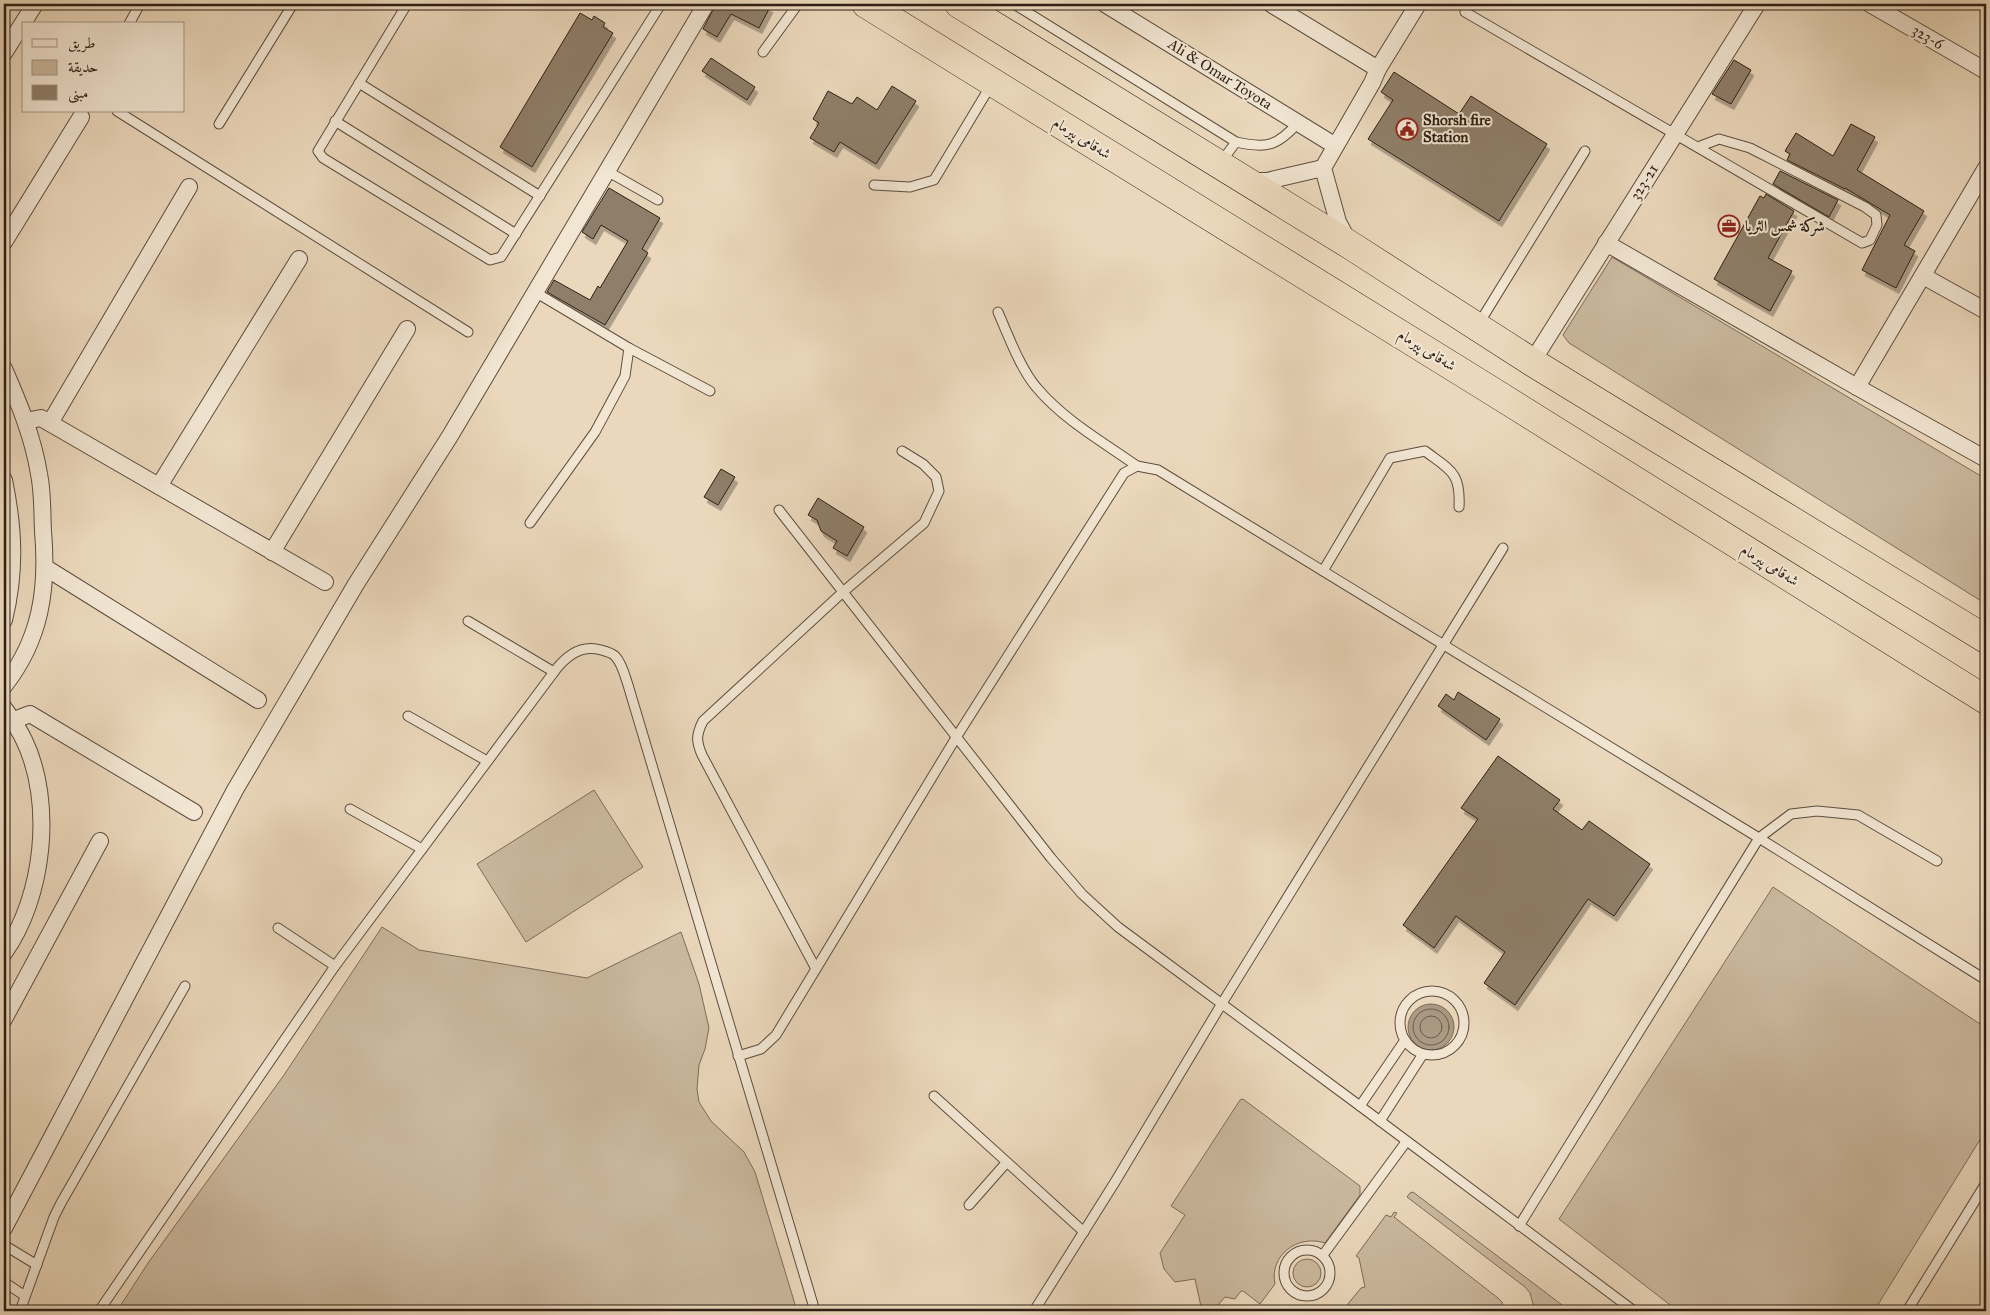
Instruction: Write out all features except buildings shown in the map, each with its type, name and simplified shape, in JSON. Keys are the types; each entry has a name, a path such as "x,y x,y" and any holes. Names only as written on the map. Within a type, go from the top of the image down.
{"highway":[{"name":"شەقامی پیرمام","path":"866,4 1476,381 1986,700"},
{"path":"959,4 1247,181 1532,362 1986,639"}],"street":[{"path":"23,22 34,4"},
{"path":"4,1228 235,790 356,584 450,436 706,4"},
{"name":"Ali & Omar Toyota","path":"1105,4 1334,145"},
{"path":"1271,4 1378,69"},
{"path":"1350,246 1338,222 1323,168 1334,145 1372,83 1378,69 1418,4"},
{"name":"323-21","path":"1532,362 1757,4"},
{"name":"323-6","path":"1870,4 1986,71"},
{"path":"4,54 22,24"},
{"path":"4,242 81,117"},
{"path":"1247,181 1267,181 1323,168"},
{"path":"1857,388 1986,168"},
{"path":"50,423 189,187"},
{"path":"1606,243 1857,388 1986,459"},
{"path":"159,486 299,259"},
{"path":"1923,276 1986,311"},
{"path":"272,552 407,330"},
{"path":"4,372 26,421 40,474 46,568 41,607 36,625 20,662 4,686"},
{"path":"26,421 41,418 325,582"},
{"path":"4,480 13,551 4,620"},
{"path":"46,568 258,700"},
{"path":"8,714 30,714 194,812"},
{"path":"4,953 28,905 35,882 41,834 38,786 32,763 24,740 8,714"},
{"path":"4,1019 100,841"}],"lane":[{"path":"129,22 140,4"},
{"path":"219,124 293,4"},
{"path":"407,4 319,148 319,153 323,158 486,259 494,260 501,257 661,4"},
{"path":"763,52 798,4"},
{"path":"1014,4 1236,142 1256,147 1268,145 1284,138 1298,122"},
{"path":"1466,12 1675,134 1862,242 1870,240 1877,226 1876,215 1865,207 1750,148 1719,139 1698,147"},
{"path":"359,83 540,196"},
{"path":"874,185 910,187 934,180 992,83"},
{"path":"119,112 468,332"},
{"path":"336,121 516,234"},
{"path":"1219,165 1236,142"},
{"path":"1477,327 1585,151"},
{"path":"607,171 658,200"},
{"path":"535,292 629,348 710,391"},
{"path":"998,312 1016,352 1035,387 1062,414 1137,466 1158,470 1759,838 1986,980"},
{"path":"530,523 595,432 625,376 629,348"},
{"path":"816,969 696,741 703,721 843,592 924,523 939,491 936,477 923,464 902,451"},
{"path":"1323,572 1390,458 1425,451 1454,473 1460,492 1460,507"},
{"path":"738,1056 760,1049 776,1035 957,736 1124,473 1137,466"},
{"path":"779,510 1051,858 1082,894 1118,927 1221,1005 1360,1106 1634,1311"},
{"path":"1034,1311 1503,548"},
{"path":"468,621 554,672"},
{"path":"99,1311 335,966 554,672 561,663 576,651 595,648 615,656 622,668 814,1311"},
{"path":"408,716 487,762"},
{"path":"350,809 422,849"},
{"path":"1519,1226 1759,838 1791,814 1817,810 1858,815 1937,861"},
{"path":"278,928 335,966"},
{"path":"20,1311 61,1203 185,986"},
{"path":"1423,992 1443,993 1452,998 1459,1006 1463,1016 1462,1036 1448,1051 1437,1055 1423,1054 1416,1051 1404,1040 1400,1023 1402,1013 1406,1004 1423,992"},
{"path":"1360,1106 1404,1040"},
{"path":"1380,1121 1423,1054"},
{"path":"934,1096 1084,1232"},
{"path":"1323,1255 1406,1142"},
{"path":"969,1205 1006,1163"},
{"path":"1907,1311 1986,1183"},
{"path":"4,1245 37,1265"},
{"path":"1302,1250 1317,1251 1323,1255 1330,1268 1330,1275 1325,1288 1313,1296 1293,1292 1288,1286 1283,1272 1289,1258 1302,1250"},
{"path":"4,1282 25,1296"}],"green space":[{"path":"1612,257 1986,479 1986,604 1569,343 1563,335"},
{"path":"594,790 643,867 526,942 477,864"},
{"path":"1773,887 1986,1028 1986,1130 1874,1311 1678,1311 1559,1219"},
{"path":"382,927 419,950 587,978 681,932 699,984 709,1028 705,1049 699,1065 697,1089 699,1102 711,1121 744,1152 755,1172 797,1311 117,1311 148,1263 284,1075"},
{"path":"1243,1099 1360,1186 1360,1195 1325,1243 1315,1241 1296,1244 1281,1256 1276,1264 1275,1284 1260,1304 1241,1291 1235,1299 1225,1297 1213,1311 1202,1311 1195,1279 1175,1282 1164,1269 1160,1253 1185,1215 1171,1206 1240,1100"},
{"path":"1413,1192 1570,1311 1535,1311 1530,1293 1525,1287 1407,1197"},
{"path":"1394,1212 1397,1213 1394,1217 1498,1298 1502,1302 1504,1311 1342,1311 1361,1288 1365,1287 1359,1258 1356,1256 1386,1215 1391,1217"},
{"path":"1307,1259 1317,1263 1321,1273 1317,1283 1307,1287 1297,1283 1293,1273 1297,1263"}],"water":[{"path":"1431,1004 1444,1008 1450,1014 1454,1027 1450,1040 1444,1046 1431,1050 1418,1046 1412,1040 1408,1027 1412,1014 1418,1008"}],"place":[{"name":"Shorsh fire Station","path":"1407,129"},
{"name":"شركة شمس الثريا","path":"1729,226"}]}
